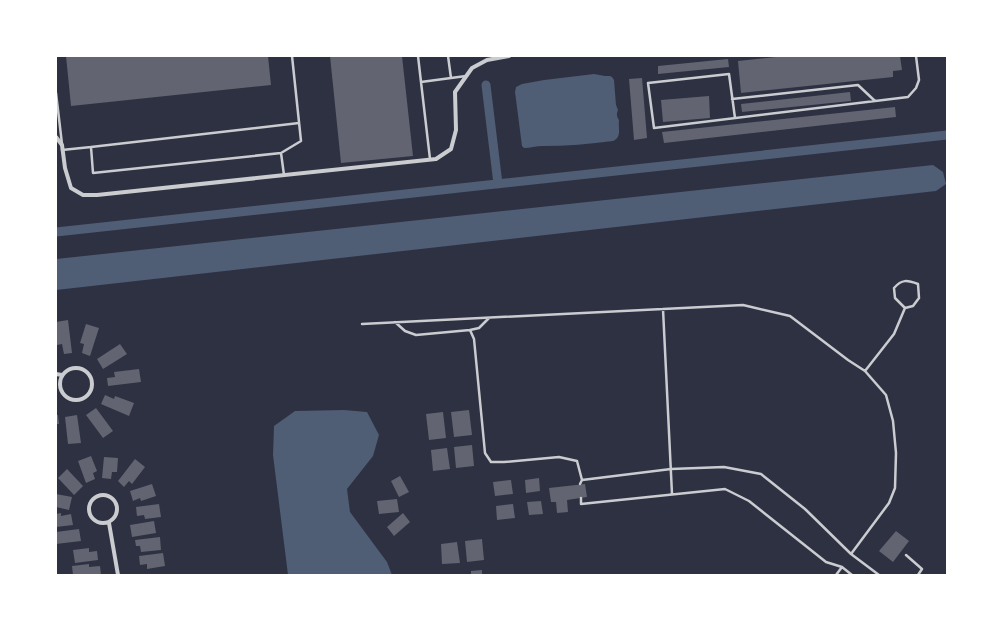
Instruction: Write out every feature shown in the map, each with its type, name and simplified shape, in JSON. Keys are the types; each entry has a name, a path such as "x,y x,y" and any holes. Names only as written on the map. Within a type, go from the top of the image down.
{"street":[{"path":"56,137 62,145 65,168 71,188 83,195 97,195 436,159 451,148 456,130 455,92 466,76 472,68 487,60 502,56 509,56"},
{"path":"71,369 82,369 90,376 91,387 89,392 82,398 72,399 68,397 61,390 60,380 62,375 71,369"},
{"path":"56,374 62,375"},
{"path":"98,496 107,496 115,501 118,511 113,520 109,523 100,524 92,519 90,515 89,506 98,496"},
{"path":"109,523 118,575"}],"lane":[{"path":"91,147 94,173 281,153 301,141 292,56"},
{"path":"418,56 430,160"},
{"path":"448,56 450,78"},
{"path":"734,118 729,74 648,82 654,128 908,97 916,88 919,80 916,56"},
{"path":"421,82 466,76"},
{"path":"732,99 858,85 875,101"},
{"path":"56,93 62,145"},
{"path":"62,150 299,123"},
{"path":"281,153 284,175"},
{"path":"908,280 918,284 919,298 913,306 905,308 895,298 894,288 899,282 908,280"},
{"path":"362,324 743,305 790,316 865,371 886,396 893,421 896,453 895,488 890,503 851,554"},
{"path":"865,371 894,334 905,308"},
{"path":"663,309 672,494"},
{"path":"395,322 404,331 416,335 470,330 478,328 490,318"},
{"path":"470,330 474,339 485,453 491,462 559,457 577,461 582,480 580,484"},
{"path":"582,480 670,469 724,467 761,474 805,509 851,554 879,575"},
{"path":"581,498 581,504 725,489 749,501 826,562 842,567 852,575"},
{"path":"906,554 922,569 918,575"},
{"path":"836,575 842,567"}],"water":[{"path":"594,74 610,76 614,80 616,105 618,110 617,115 619,120 618,137 613,141 524,148 522,146 515,92 516,87 522,84 544,80"},
{"path":"933,165 943,172 946,184 936,191 56,290 56,259"},
{"path":"344,410 367,412 379,435 373,456 347,489 350,512 387,562 392,575 288,575 273,455 274,426 295,411"}],"building":[{"path":"66,56 268,56 271,85 71,106"},
{"path":"330,56 402,56 413,156 341,163"},
{"path":"785,56 900,56 902,70 893,71 893,77 741,93 738,61"},
{"path":"728,59 729,67 658,74 658,66"},
{"path":"642,78 647,138 634,140 629,79"},
{"path":"850,92 851,101 742,112 741,104"},
{"path":"709,96 710,118 663,122 661,100"},
{"path":"895,107 896,117 664,143 662,132"},
{"path":"68,320 72,353 64,354 62,344 57,345 56,322"},
{"path":"86,324 99,328 90,356 82,353 84,344 80,343"},
{"path":"120,344 127,354 103,369 97,359"},
{"path":"139,369 141,382 108,386 107,378 115,377 114,372"},
{"path":"105,395 114,399 115,396 134,403 129,416 101,404"},
{"path":"96,408 113,431 103,438 86,415"},
{"path":"469,410 472,435 454,437 451,412"},
{"path":"443,412 446,438 429,440 426,414"},
{"path":"56,415 58,415 59,424 56,424"},
{"path":"77,415 81,443 68,444 65,417"},
{"path":"472,445 474,466 456,468 454,447"},
{"path":"447,448 450,469 433,471 431,450"},
{"path":"91,456 97,471 93,473 95,479 86,483 78,461"},
{"path":"104,457 118,458 117,472 112,472 111,479 102,478"},
{"path":"135,459 145,467 132,484 129,481 124,487 118,481"},
{"path":"67,469 83,486 74,495 58,478"},
{"path":"400,476 409,492 399,497 391,481"},
{"path":"539,478 540,491 526,493 525,480"},
{"path":"511,480 513,494 495,496 493,482"},
{"path":"152,484 156,496 141,501 140,498 133,501 130,491"},
{"path":"585,484 587,497 567,500 568,512 557,513 556,502 551,502 549,488"},
{"path":"56,494 72,497 69,510 56,507"},
{"path":"397,499 399,512 379,514 377,501"},
{"path":"541,501 543,514 529,515 527,502"},
{"path":"159,504 161,517 145,519 144,515 137,516 136,507"},
{"path":"513,504 515,518 497,520 496,506"},
{"path":"61,513 61,516 71,514 73,525 56,527 56,514"},
{"path":"403,513 410,522 394,536 387,527"},
{"path":"154,521 156,533 132,537 130,525"},
{"path":"79,529 81,541 56,544 56,532"},
{"path":"896,531 909,541 893,562 879,551"},
{"path":"160,537 161,550 141,552 140,546 136,546 135,540"},
{"path":"482,539 484,560 467,562 465,541"},
{"path":"457,542 460,563 442,564 441,544"},
{"path":"89,548 89,552 97,551 98,560 75,563 73,550"},
{"path":"163,553 165,566 147,569 147,564 140,565 139,556"},
{"path":"89,564 89,567 100,566 101,575 73,575 72,566"},
{"path":"482,570 482,575 471,575 471,571"}],"waterway":[{"path":"486,85 498,184"},
{"path":"56,232 947,135"}]}
